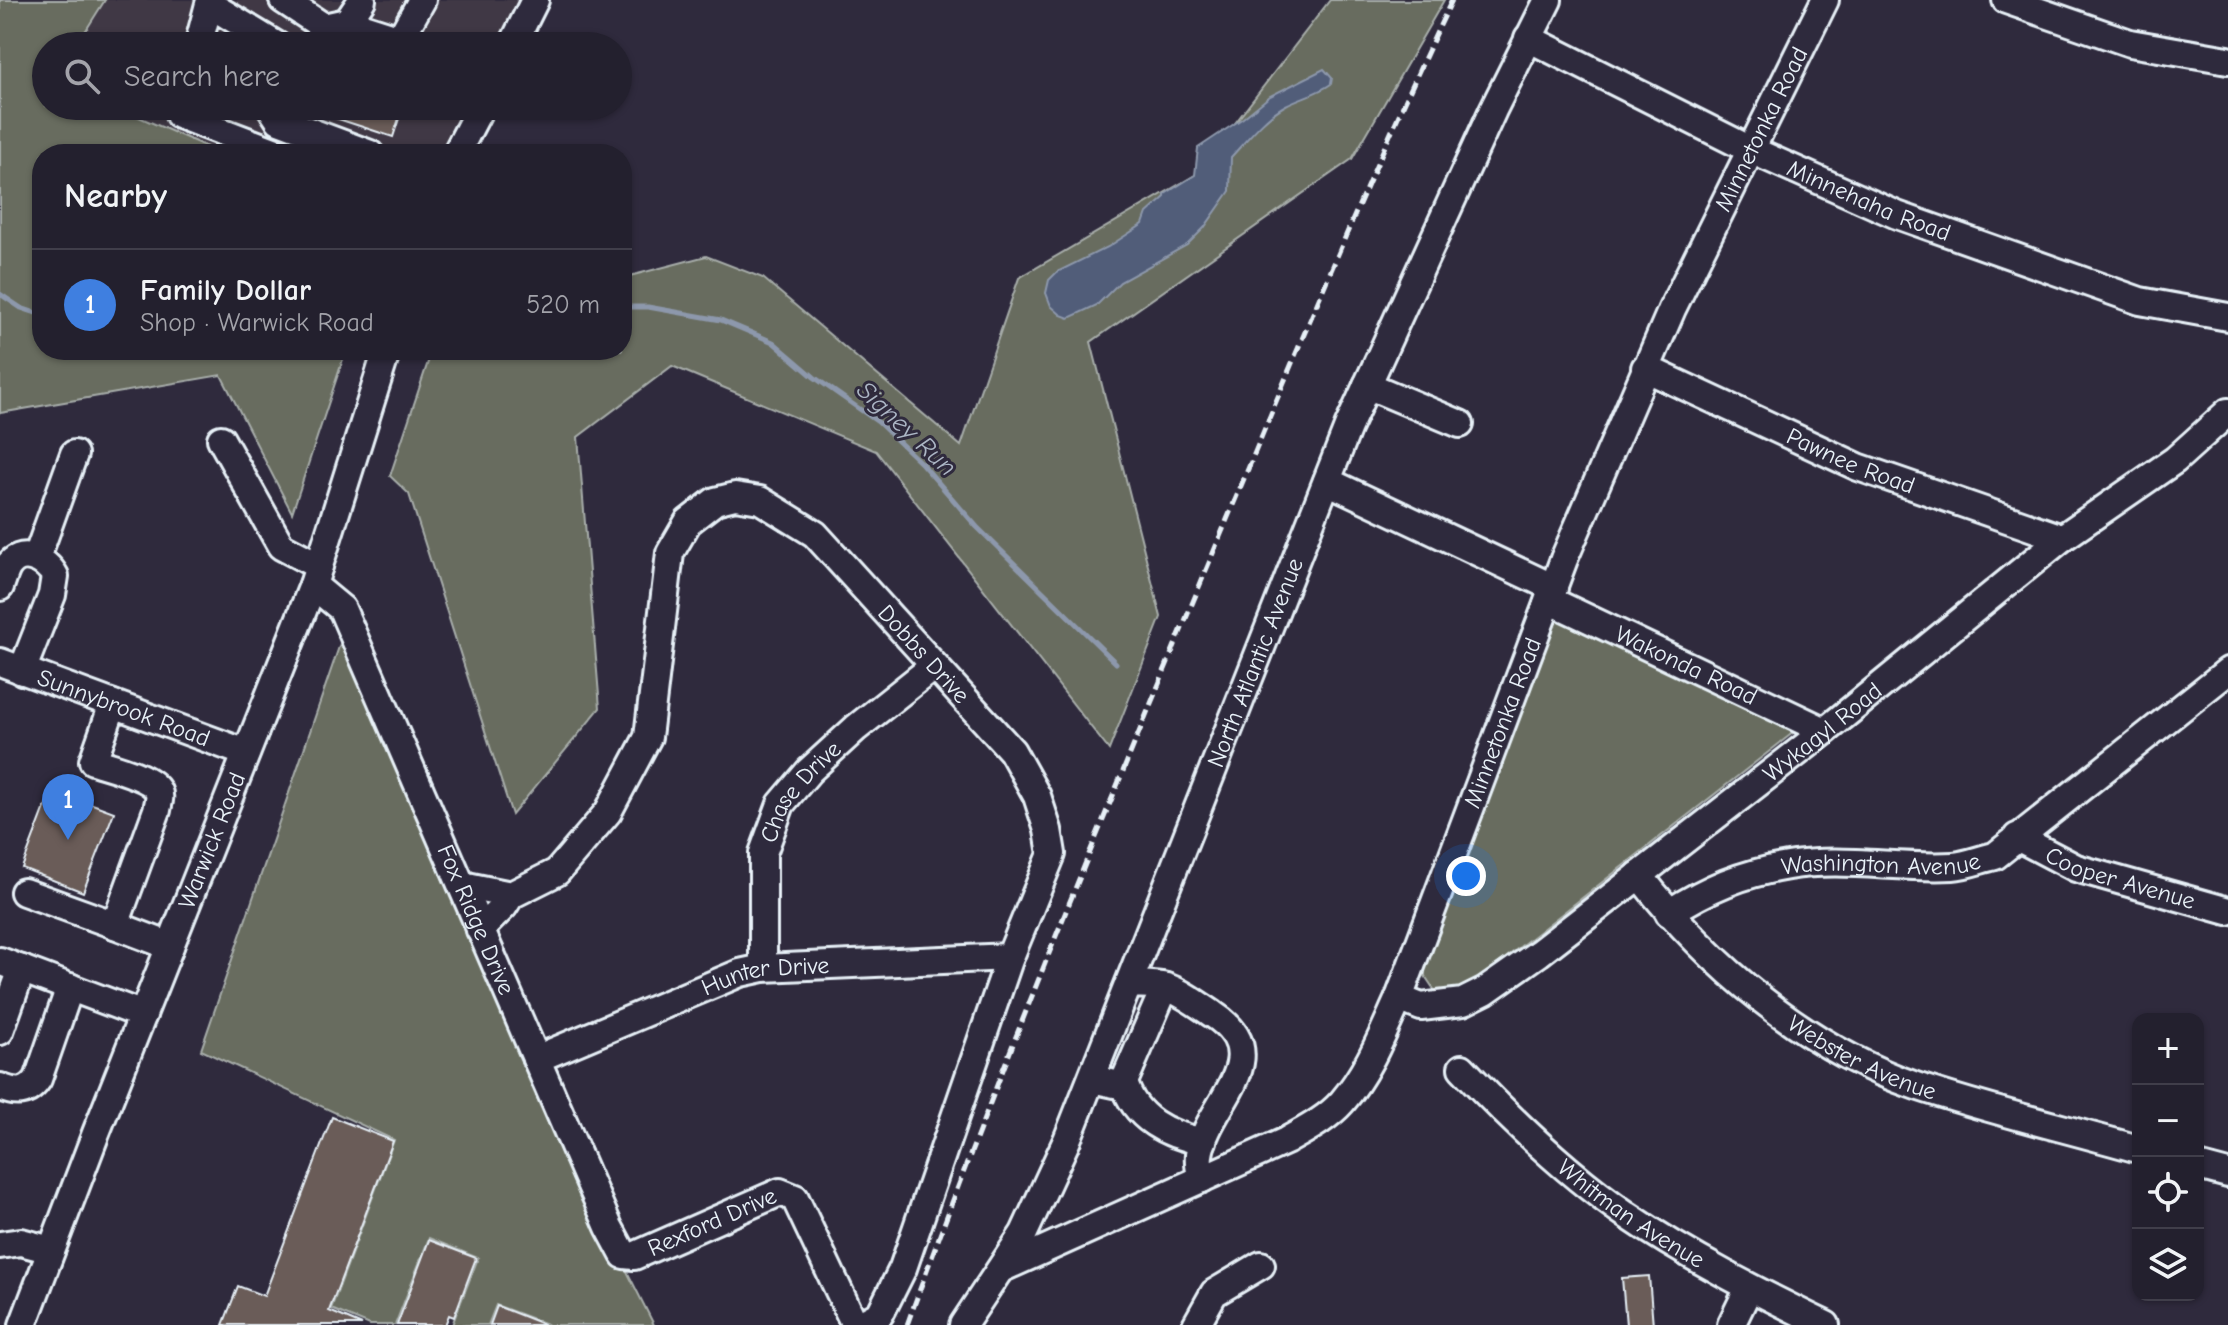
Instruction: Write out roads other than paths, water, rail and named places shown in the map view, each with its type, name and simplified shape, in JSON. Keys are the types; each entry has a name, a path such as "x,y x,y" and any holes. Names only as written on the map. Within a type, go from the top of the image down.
{"street":[{"path":"283,0 324,27 355,11 390,32"},
{"path":"410,32 422,0"},
{"path":"519,32 535,0"},
{"name":"North Atlantic Avenue","path":"963,1325 1001,1269 1041,1200 1092,1079 1367,385 1493,110 1548,0"},
{"name":"Minnetonka Road","path":"1001,1269 1286,1141 1320,1121 1342,1103 1370,1062 1399,998 1564,559 1645,368 1825,0"},
{"path":"2006,0 2130,43 2228,60"},
{"path":"202,32 209,4 255,32"},
{"name":"Minnehaha Road","path":"1528,38 1751,150 1897,215 2140,301 2228,317"},
{"path":"201,120 258,144"},
{"path":"279,120 343,144"},
{"path":"461,144 474,120"},
{"name":"Warwick Road","path":"23,1325 316,575 384,360"},
{"name":"Pawnee Road","path":"1645,368 1858,467 2062,538"},
{"path":"1367,385 1460,424"},
{"name":"Wykagyl Road","path":"1399,998 1421,1007 1463,1002 1485,991 1539,953 1825,731 2062,538 2175,460 2228,412"},
{"name":"Fox Ridge Drive","path":"221,439 281,546 316,575 342,609 609,1227 624,1255 634,1256"},
{"path":"37,557 74,454"},
{"name":"Wakonda Road","path":"1327,481 1825,731"},
{"name":"Dobbs Drive","path":"480,930 511,895 557,872 608,812 648,737 670,553 688,522 715,501 735,496 760,500 815,534 1012,751 1037,796 1052,854 1010,957 903,1268 880,1314 862,1324"},
{"path":"0,587 11,563 21,558 37,557 51,568 55,576 55,583 8,672"},
{"name":"Chase Drive","path":"763,968 763,853 781,804 809,771 837,745 934,666"},
{"name":"Washington Avenue","path":"1669,913 1705,891 1760,872 1790,866 1955,866 1995,856 2228,671"},
{"name":"Sunnybrook Road","path":"8,672 113,704 246,753"},
{"path":"113,704 93,761 149,781 160,795 115,925"},
{"name":"Cooper Avenue","path":"2017,837 2076,868 2228,911"},
{"name":"Webster Avenue","path":"1639,875 1669,913 1754,996 1807,1032 1914,1085 2132,1147"},
{"path":"462,885 511,895"},
{"path":"24,892 170,946"},
{"name":"Hunter Drive","path":"536,1059 740,973 763,968 1010,957"},
{"path":"0,1031 11,965 143,1015"},
{"path":"1129,984 1165,987 1225,1022 1238,1040 1242,1052 1240,1066 1203,1141 1199,1156 1202,1179"},
{"path":"0,1087 17,1092 33,1086 38,1079 70,987"},
{"path":"1165,987 1124,1082 1128,1097 1162,1129 1184,1138 1203,1141"},
{"name":"Whitman Avenue","path":"1462,1068 1566,1168 1627,1215 1749,1288 1824,1325"},
{"path":"1092,1079 1115,1084 1124,1082"},
{"path":"2204,1168 2228,1174"},
{"name":"Rexford Drive","path":"634,1256 780,1192 795,1198 862,1324"},
{"path":"1041,1200 1049,1220 1069,1237"},
{"path":"0,1245 21,1242 51,1250"},
{"path":"1196,1325 1214,1293 1261,1265"},
{"path":"1731,1325 1749,1288"}],"water":[{"path":"1324,69 1332,78 1331,84 1278,110 1231,157 1230,191 1204,228 1187,245 1120,282 1097,305 1069,318 1051,306 1046,293 1049,280 1057,272 1108,247 1143,224 1147,213 1165,194 1195,175 1198,148 1270,96"}],"waterway":[{"name":"Signey Run","path":"0,294 32,312"},
{"name":"Signey Run","path":"632,307 721,320 773,342 814,377 878,422 922,464 977,527 1116,663"}],"railway":[{"path":"907,1325 1014,1042 1127,762 1324,286 1452,0"}],"place":[{"name":"Family Dollar","path":"68,840"}]}
